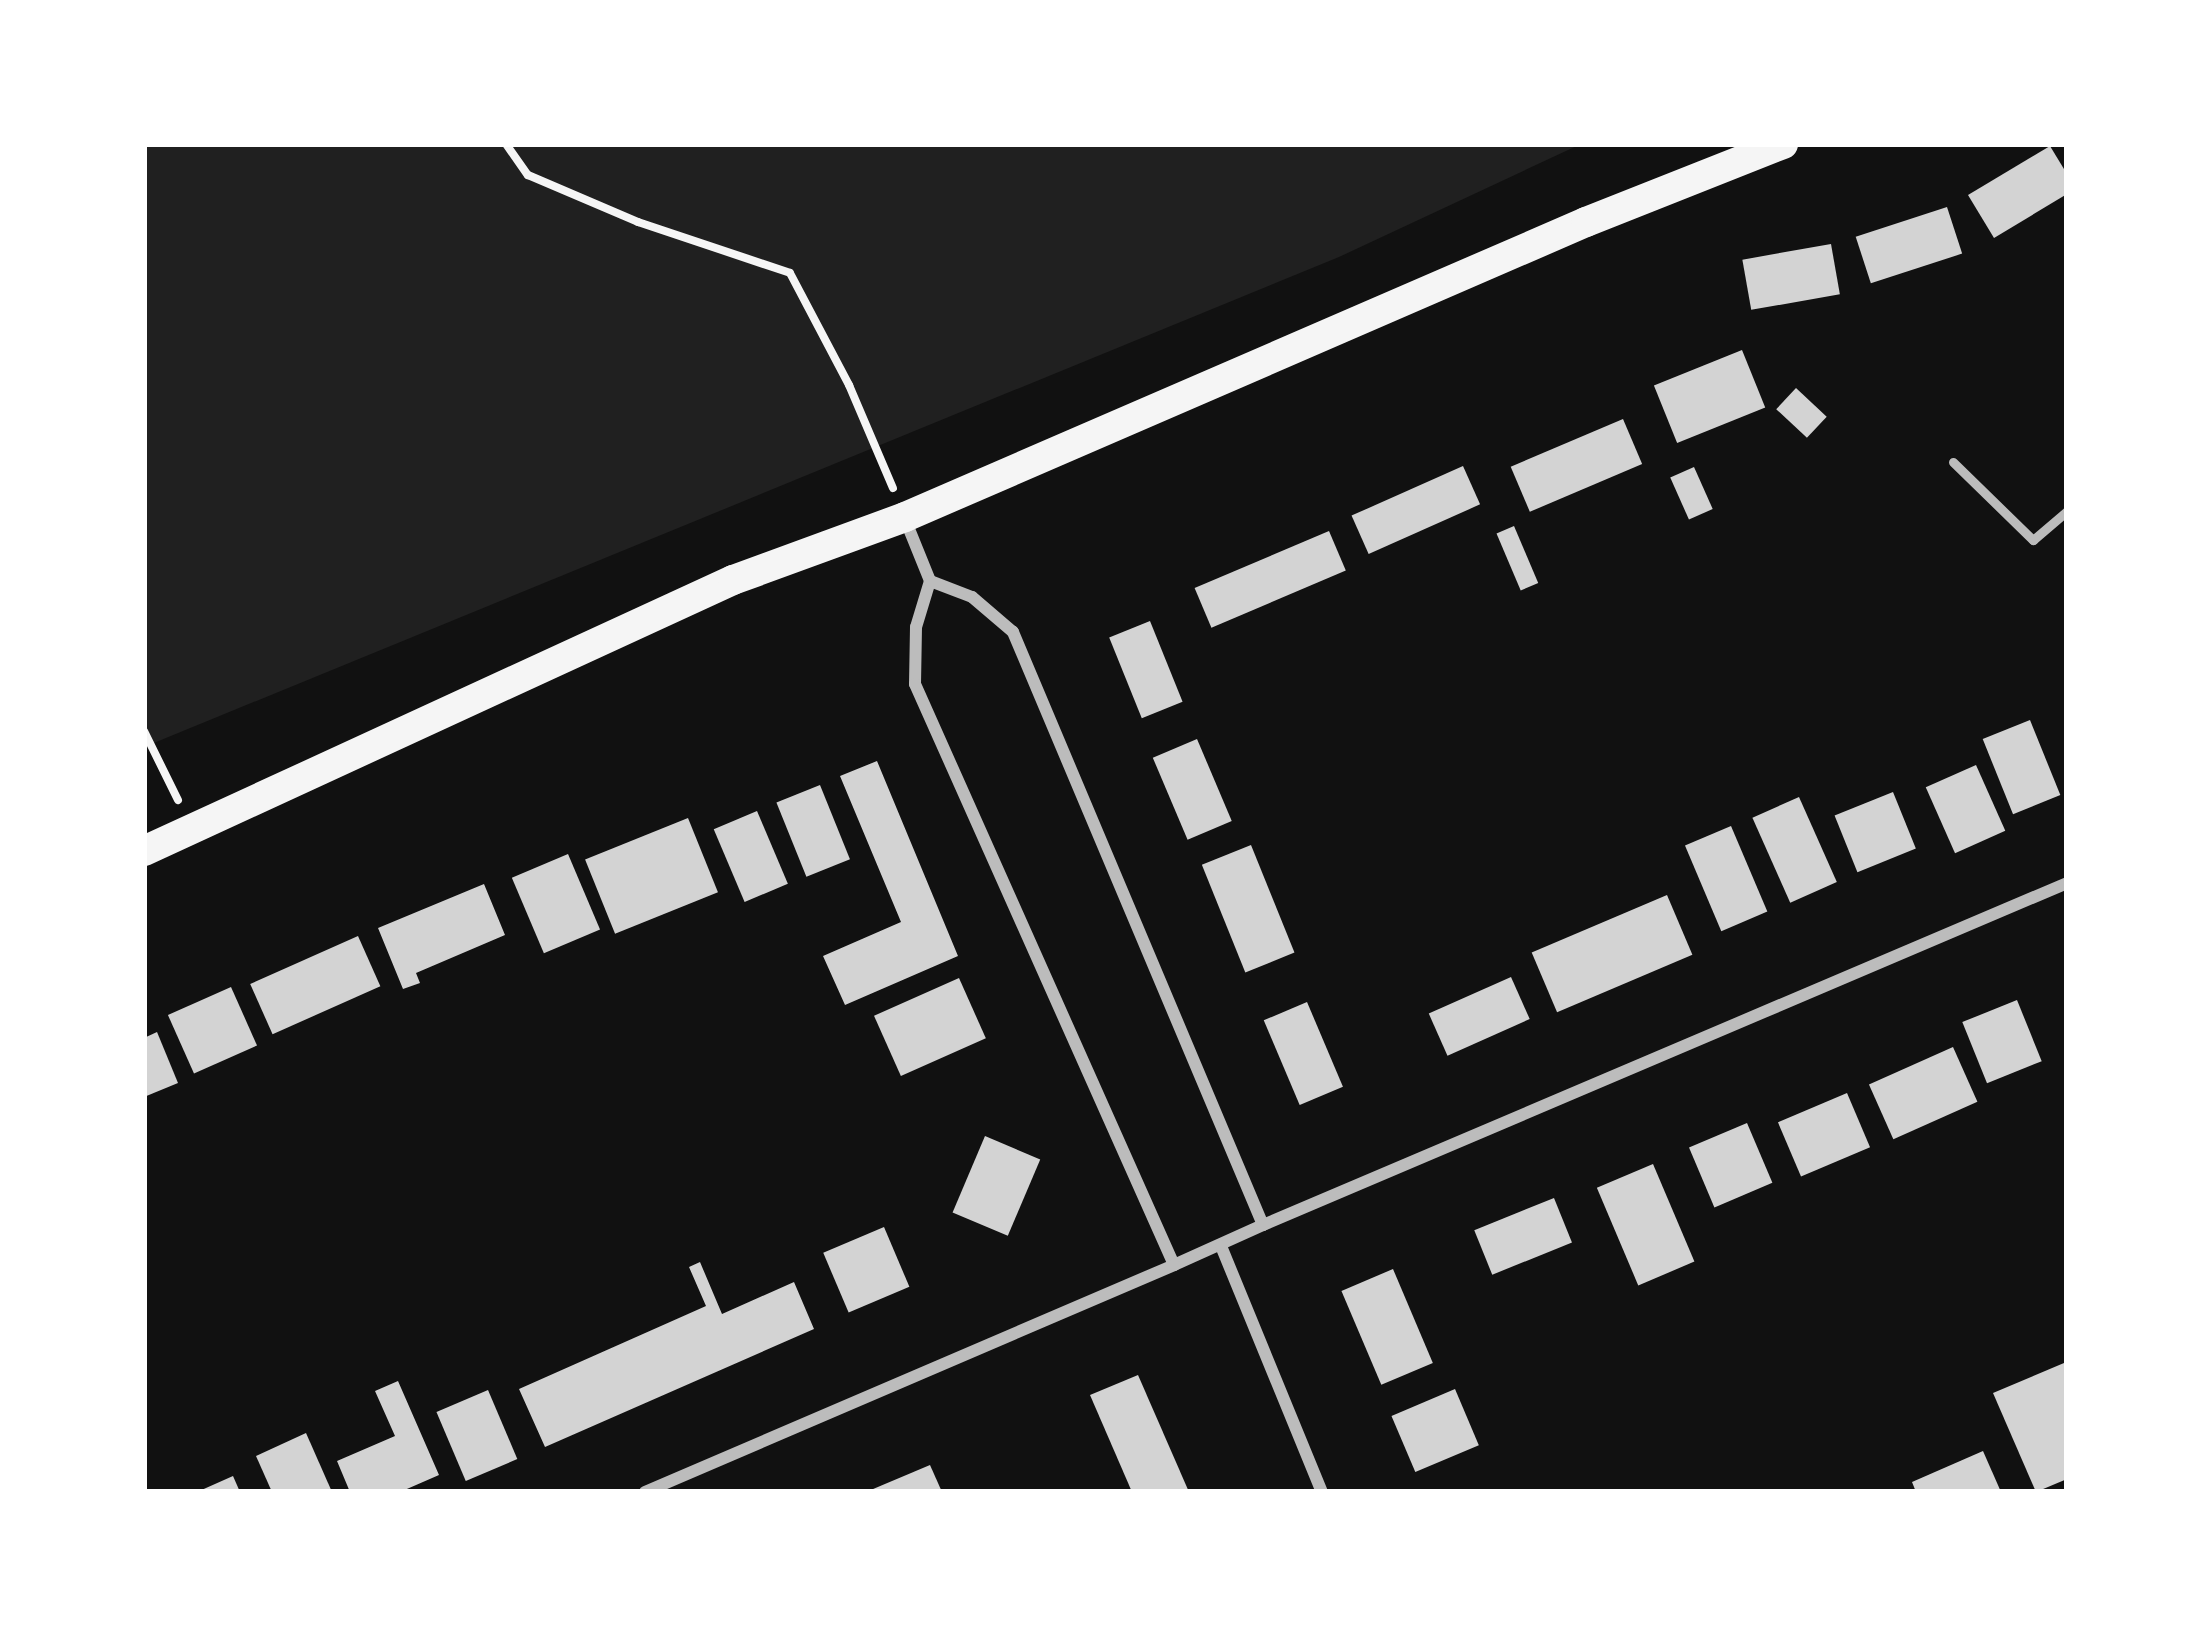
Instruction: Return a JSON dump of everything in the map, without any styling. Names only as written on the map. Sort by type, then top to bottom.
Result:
[{"type":"main road","points":[[144,851],[733,580],[905,517],[1586,222],[1783,144]]},
{"type":"street","points":[[905,517],[930,581],[916,627],[915,684],[1174,1265]]},
{"type":"street","points":[[930,581],[972,597],[1013,632],[1263,1225]]},
{"type":"street","points":[[645,1492],[2067,883]]},
{"type":"street","points":[[1221,1246],[1322,1492]]},
{"type":"lane","points":[[1953,462],[2033,540],[2067,512]]},
{"type":"path","points":[[506,144],[528,175],[638,222],[790,273],[849,385],[905,517]]},
{"type":"path","points":[[144,731],[192,829]]},
{"type":"shaded area","points":[[144,144],[1581,144],[1339,257],[144,747]]},
{"type":"building","points":[[2050,146],[2067,174],[2067,194],[1994,238],[1968,195]]},
{"type":"building","points":[[1947,207],[1962,254],[1871,283],[1856,237]]},
{"type":"building","points":[[1831,244],[1840,294],[1751,310],[1742,260]]},
{"type":"building","points":[[1742,350],[1765,407],[1677,443],[1654,386]]},
{"type":"building","points":[[1796,388],[1827,417],[1807,438],[1776,409]]},
{"type":"building","points":[[1623,419],[1642,464],[1530,512],[1511,467]]},
{"type":"building","points":[[1463,466],[1480,504],[1369,554],[1352,516]]},
{"type":"building","points":[[1694,467],[1713,509],[1689,520],[1670,478]]},
{"type":"building","points":[[1514,526],[1538,583],[1521,590],[1497,533]]},
{"type":"building","points":[[1329,531],[1346,571],[1211,628],[1195,588]]},
{"type":"building","points":[[1150,621],[1183,702],[1142,718],[1109,637]]},
{"type":"building","points":[[2030,720],[2060,795],[2013,814],[1983,739]]},
{"type":"building","points":[[1197,739],[1232,821],[1188,840],[1153,758]]},
{"type":"building","points":[[877,761],[958,956],[845,1005],[823,956],[901,922],[840,776]]},
{"type":"building","points":[[1976,765],[2005,831],[1955,853],[1926,787]]},
{"type":"building","points":[[820,785],[850,859],[806,877],[776,803]]},
{"type":"building","points":[[1893,792],[1916,849],[1857,872],[1835,816]]},
{"type":"building","points":[[1799,797],[1837,882],[1790,903],[1752,818]]},
{"type":"building","points":[[757,811],[788,884],[745,902],[714,829]]},
{"type":"building","points":[[688,818],[718,892],[615,934],[585,860]]},
{"type":"building","points":[[1731,826],[1767,912],[1721,931],[1685,846]]},
{"type":"building","points":[[1251,845],[1294,953],[1245,972],[1202,865]]},
{"type":"building","points":[[568,854],[600,929],[544,953],[512,878]]},
{"type":"building","points":[[484,884],[505,935],[416,973],[420,983],[403,989],[378,928]]},
{"type":"building","points":[[1667,895],[1692,955],[1557,1012],[1532,952]]},
{"type":"building","points":[[358,936],[380,986],[273,1034],[250,984]]},
{"type":"building","points":[[1511,977],[1530,1019],[1447,1056],[1429,1014]]},
{"type":"building","points":[[959,978],[986,1038],[901,1076],[874,1016]]},
{"type":"building","points":[[231,987],[257,1045],[194,1074],[168,1015]]},
{"type":"building","points":[[2017,1000],[2042,1061],[1987,1083],[1962,1022]]},
{"type":"building","points":[[1307,1002],[1343,1087],[1300,1105],[1264,1020]]},
{"type":"building","points":[[157,1032],[178,1083],[144,1097],[144,1038]]},
{"type":"building","points":[[1953,1047],[1977,1102],[1893,1139],[1869,1084]]},
{"type":"building","points":[[1847,1093],[1870,1147],[1801,1177],[1778,1122]]},
{"type":"building","points":[[1747,1123],[1772,1183],[1714,1207],[1689,1148]]},
{"type":"building","points":[[985,1136],[1040,1159],[1008,1236],[953,1212]]},
{"type":"building","points":[[1653,1164],[1694,1262],[1638,1285],[1597,1188]]},
{"type":"building","points":[[1554,1198],[1572,1243],[1492,1275],[1474,1230]]},
{"type":"building","points":[[884,1227],[909,1287],[849,1313],[823,1253]]},
{"type":"building","points":[[700,1262],[722,1314],[794,1282],[814,1329],[545,1447],[519,1389],[706,1306],[689,1267]]},
{"type":"building","points":[[1393,1269],[1433,1363],[1381,1385],[1341,1291]]},
{"type":"building","points":[[2064,1363],[2067,1479],[2036,1492],[1993,1393]]},
{"type":"building","points":[[1138,1375],[1189,1492],[1132,1492],[1090,1395]]},
{"type":"building","points":[[398,1381],[439,1475],[400,1492],[350,1492],[337,1461],[395,1436],[375,1391]]},
{"type":"building","points":[[1455,1389],[1479,1445],[1415,1472],[1391,1416]]},
{"type":"building","points":[[488,1390],[517,1459],[466,1481],[436,1412]]},
{"type":"building","points":[[306,1433],[332,1492],[272,1492],[256,1456]]},
{"type":"building","points":[[1983,1451],[2001,1492],[1916,1492],[1912,1482]]},
{"type":"building","points":[[930,1465],[942,1492],[866,1492]]},
{"type":"building","points":[[233,1476],[240,1492],[197,1492]]}]
